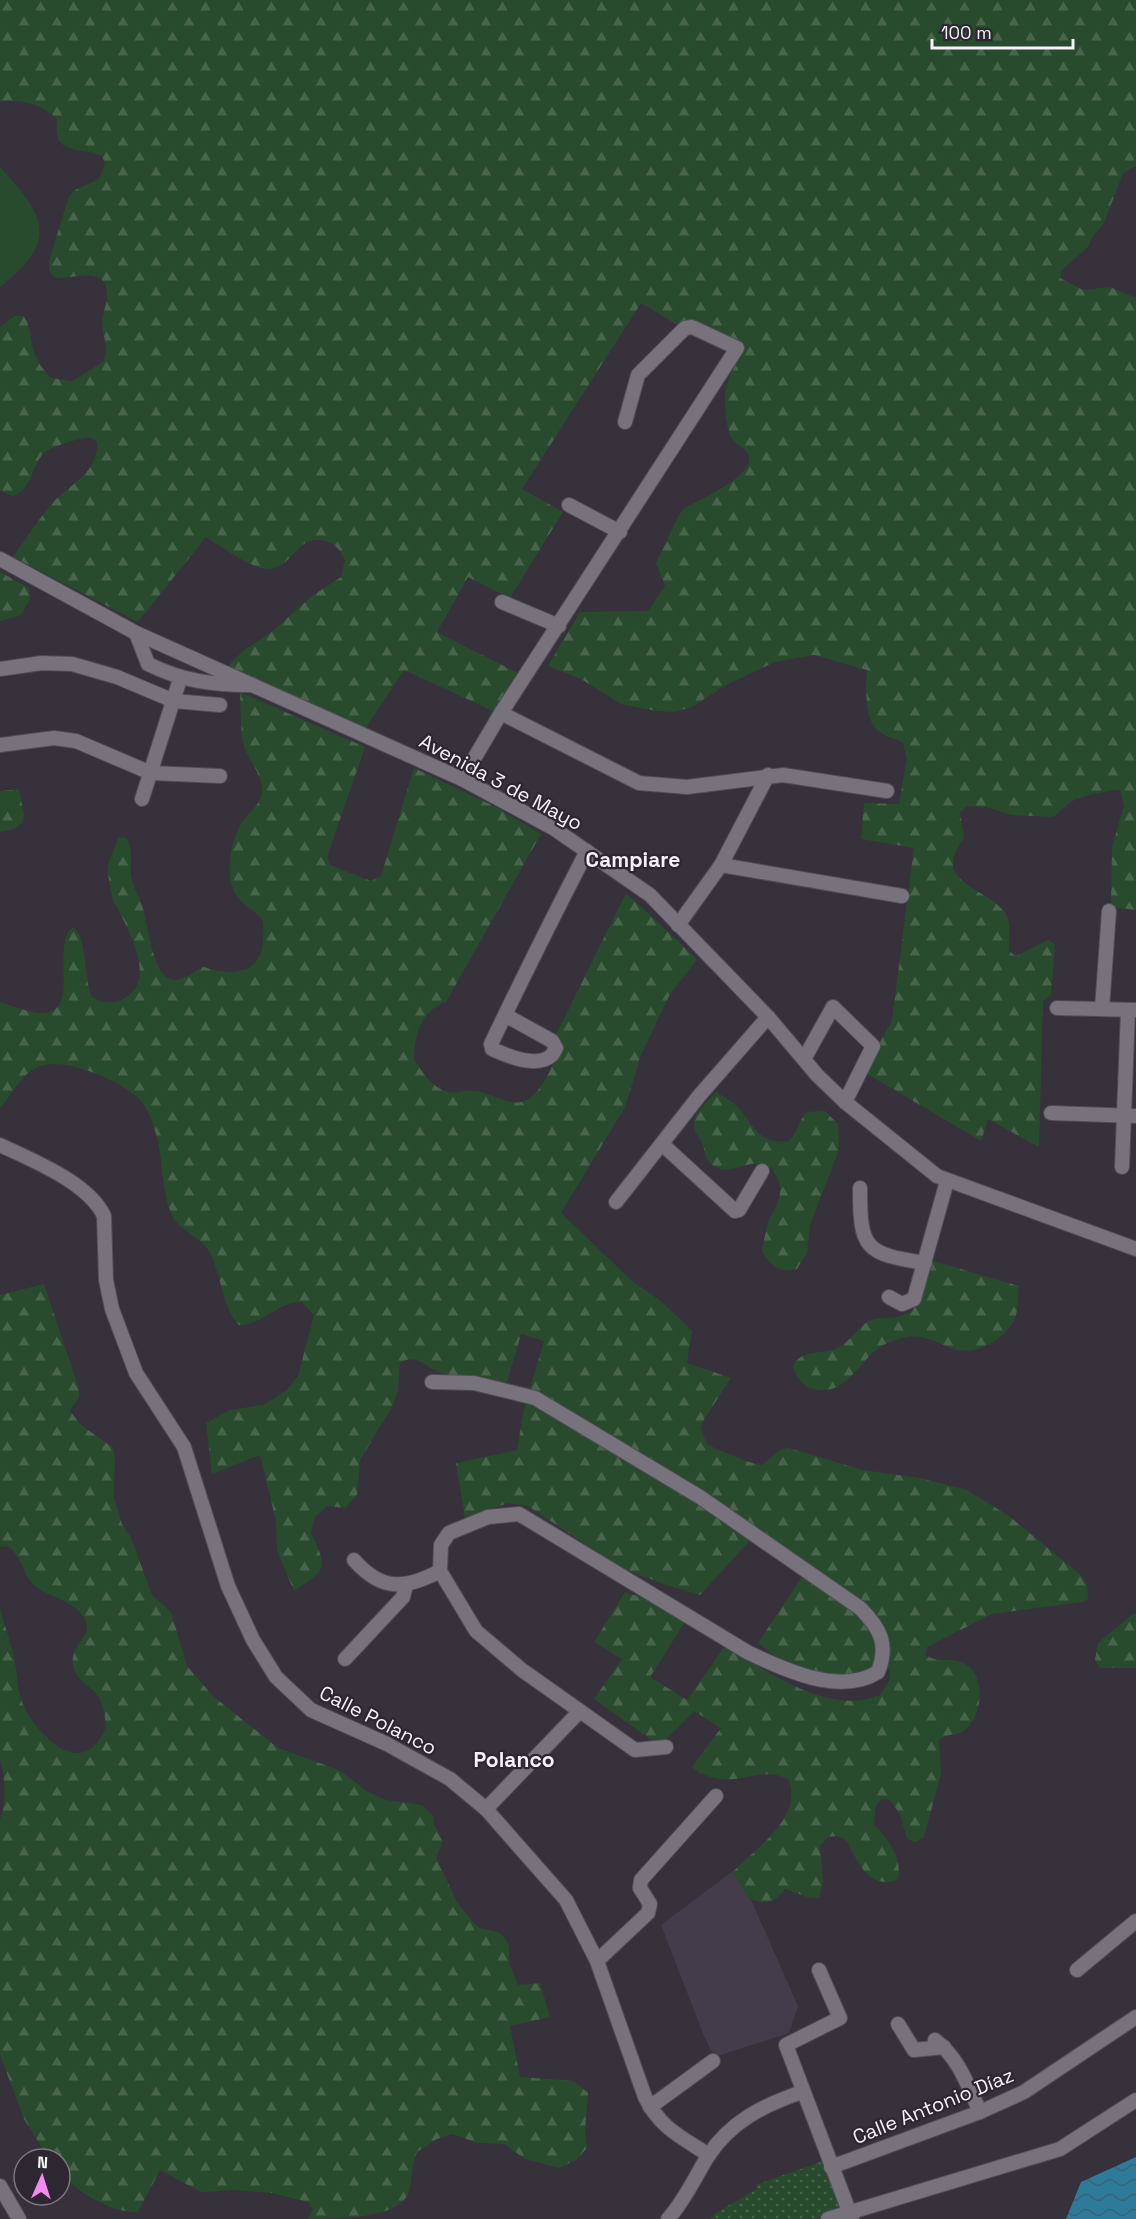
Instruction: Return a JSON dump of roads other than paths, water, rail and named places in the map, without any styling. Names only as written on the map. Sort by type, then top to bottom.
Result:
[{"type":"street","points":[[462,779],[501,713],[620,532],[736,348],[692,327],[685,328],[638,375],[625,422]]},
{"type":"street","points":[[569,505],[620,532]]},
{"type":"street","name":"Avenida 3 de Mayo","points":[[0,560],[136,633],[462,779],[553,828],[650,895],[768,1017],[845,1102],[947,1181],[1136,1249]]},
{"type":"street","points":[[502,602],[559,626]]},
{"type":"street","points":[[136,633],[148,664],[180,679],[226,685],[255,685]]},
{"type":"street","points":[[0,669],[42,663],[72,664],[117,677],[174,701],[220,705]]},
{"type":"street","points":[[142,799],[180,679]]},
{"type":"street","points":[[501,713],[639,783],[687,787],[768,775],[811,777],[887,791]]},
{"type":"street","points":[[0,745],[54,738],[76,741],[151,773],[220,776]]},
{"type":"street","points":[[678,925],[721,865],[768,775]]},
{"type":"street","points":[[505,1015],[552,1041],[556,1048],[552,1055],[540,1060],[521,1059],[492,1049],[491,1044],[505,1015],[586,851]]},
{"type":"street","points":[[721,865],[902,896]]},
{"type":"street","points":[[1102,1009],[1109,911]]},
{"type":"street","points":[[804,1059],[833,1008],[873,1046],[845,1102]]},
{"type":"street","points":[[1058,1008],[1132,1010],[1130,1115],[1122,1167]]},
{"type":"street","points":[[616,1202],[699,1096],[768,1017]]},
{"type":"street","points":[[1052,1113],[1130,1115]]},
{"type":"street","points":[[662,1144],[735,1211],[739,1210],[762,1171]]},
{"type":"street","name":"Calle Polanco","points":[[0,1145],[47,1168],[93,1198],[100,1207],[104,1216],[106,1280],[112,1308],[136,1373],[184,1447],[228,1586],[253,1640],[276,1677],[311,1710],[387,1744],[450,1779],[486,1809],[572,1908],[597,1961],[650,2107],[662,2125],[709,2155]]},
{"type":"street","points":[[889,1297],[902,1304],[914,1299],[947,1181]]},
{"type":"street","points":[[860,1188],[860,1226],[863,1236],[874,1250],[892,1258],[925,1263]]},
{"type":"street","points":[[432,1382],[474,1383],[535,1398],[700,1497],[860,1608],[880,1632],[884,1654],[878,1672],[852,1683],[816,1677],[766,1661],[519,1514],[488,1517],[449,1533],[441,1545],[440,1571],[476,1631],[522,1670],[635,1750],[666,1747]]},
{"type":"street","points":[[354,1560],[371,1575],[386,1583],[406,1585],[417,1583],[440,1571]]},
{"type":"street","points":[[345,1659],[403,1597],[406,1585]]},
{"type":"street","points":[[486,1809],[580,1711]]},
{"type":"street","points":[[597,1961],[648,1913],[650,1904],[640,1888],[640,1880],[716,1796]]},
{"type":"street","points":[[1077,1970],[1136,1921]]},
{"type":"street","points":[[819,1970],[840,2018],[786,2045],[851,2216]]},
{"type":"street","name":"Calle Antonio Díaz","points":[[831,2167],[980,2112],[1042,2080],[1136,2017]]},
{"type":"street","points":[[898,2024],[914,2050],[940,2044],[960,2067],[980,2112]]},
{"type":"street","points":[[650,2107],[713,2061]]},
{"type":"street","points":[[668,2219],[681,2203],[709,2155],[738,2122],[775,2101],[802,2092]]},
{"type":"street","points":[[828,2219],[851,2216],[1060,2149],[1136,2100]]},
{"type":"street","points":[[0,2186],[19,2219]]},
{"type":"water","points":[[1136,2157],[1136,2219],[1066,2219],[1081,2182]]},
{"type":"district","name":"Campiare","points":[[633,860]]},
{"type":"district","name":"Polanco","points":[[514,1760]]}]
